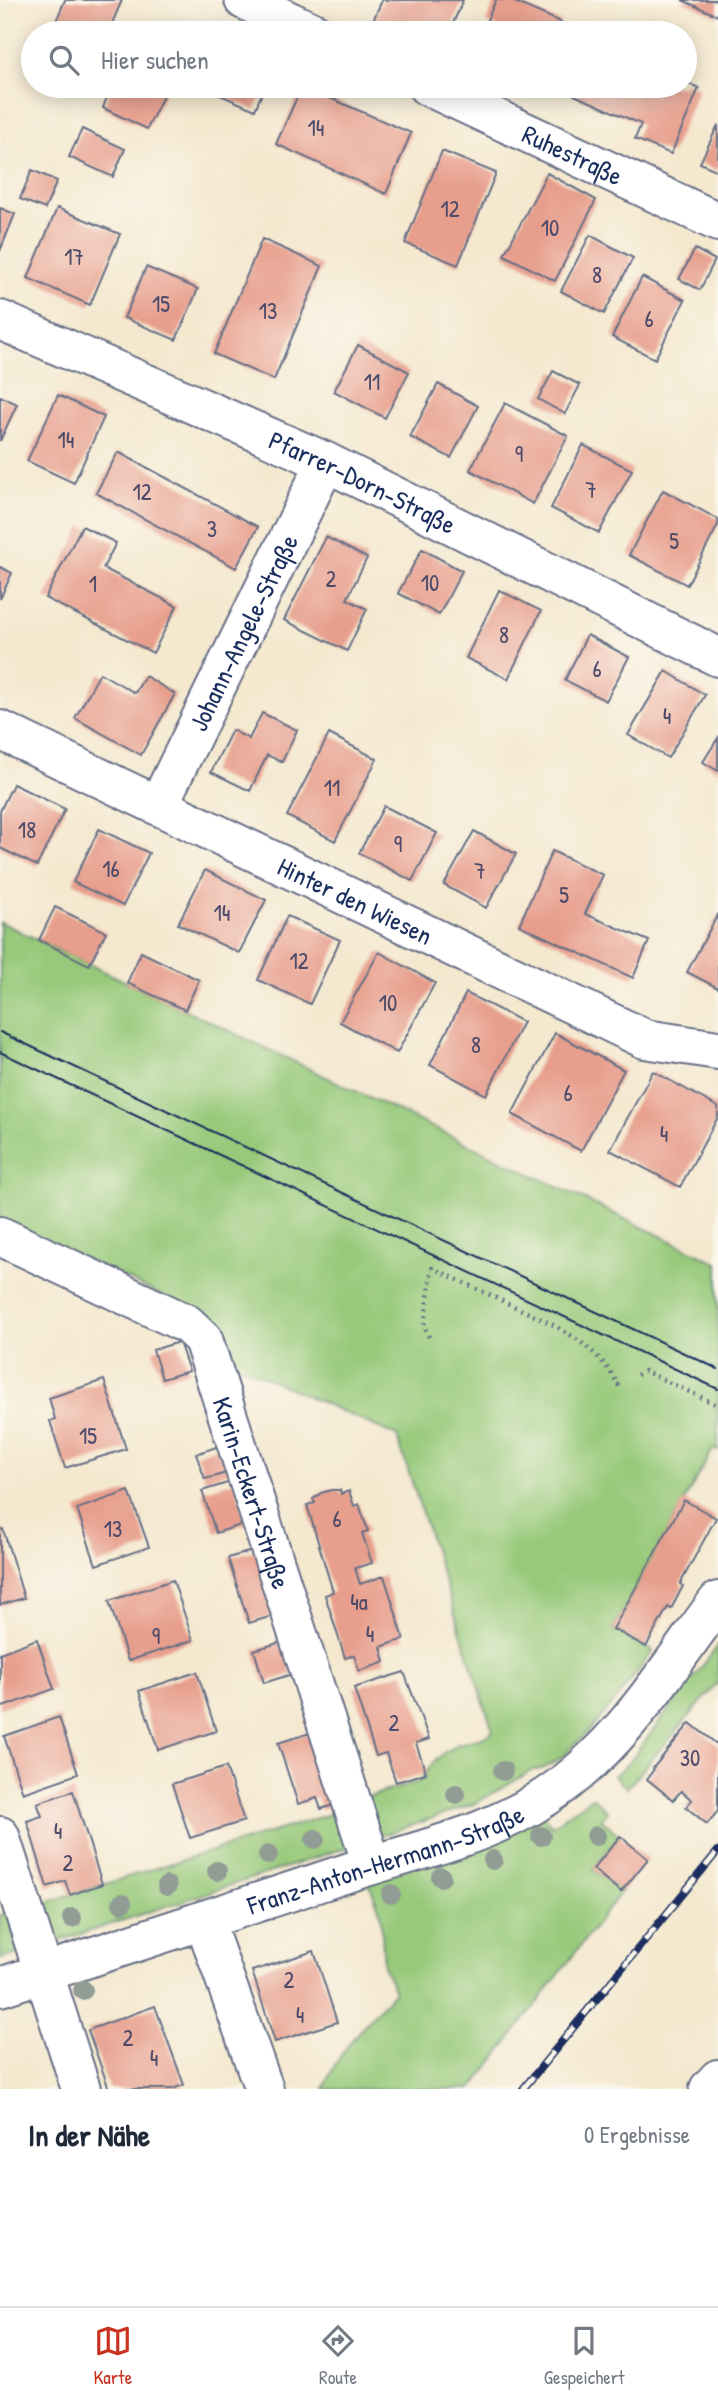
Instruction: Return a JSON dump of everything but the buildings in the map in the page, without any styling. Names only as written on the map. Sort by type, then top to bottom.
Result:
[{"type":"street","points":[[244,0],[289,21]]},
{"type":"street","name":"Ruhestraße","points":[[453,98],[718,222]]},
{"type":"street","name":"Pfarrer-Dorn-Straße","points":[[0,320],[326,462],[718,657]]},
{"type":"street","name":"Johann-Angele-Straße","points":[[159,804],[326,462]]},
{"type":"street","name":"Hinter den Wiesen","points":[[0,730],[645,1039],[718,1050]]},
{"type":"street","name":"Karin-Eckert-Straße","points":[[0,1236],[187,1324],[203,1339],[372,1865]]},
{"type":"street","name":"Franz-Anton-Hermann-Straße","points":[[0,1987],[484,1829],[528,1808],[561,1787],[625,1724],[718,1601]]},
{"type":"street","points":[[0,1836],[81,2089]]},
{"type":"street","points":[[204,1920],[264,2089]]},
{"type":"street","points":[[709,2089],[718,2079]]},
{"type":"path","points":[[429,1337],[424,1326],[432,1268],[566,1331],[597,1356],[610,1370],[618,1385],[620,1383]]},
{"type":"path","points":[[637,1375],[644,1371],[718,1405]]},
{"type":"green space","points":[[0,922],[718,1263],[718,1451],[713,1449],[613,1629],[653,1651],[580,1741],[547,1767],[533,1770],[474,1804],[380,1836],[365,1798],[420,1781],[446,1751],[459,1744],[482,1738],[491,1733],[492,1728],[397,1436],[238,1365],[224,1337],[202,1314],[0,1220]]},
{"type":"green space","points":[[718,1646],[718,1683],[627,1788],[614,1776],[628,1763]]},
{"type":"green space","points":[[592,1797],[608,1812],[601,1819],[620,1836],[593,1869],[621,1892],[472,2089],[324,2089],[345,2049],[395,1991],[384,1968],[381,1914],[369,1883],[544,1816],[552,1826]]},
{"type":"green space","points":[[340,1811],[348,1847],[50,1944],[34,1906]]},
{"type":"green space","points":[[9,1913],[18,1954],[0,1959],[0,1915]]},
{"type":"tram line","points":[[0,1032],[718,1369]]},
{"type":"tram line","points":[[0,1052],[718,1389]]},
{"type":"railway","points":[[523,2089],[718,1851]]}]
